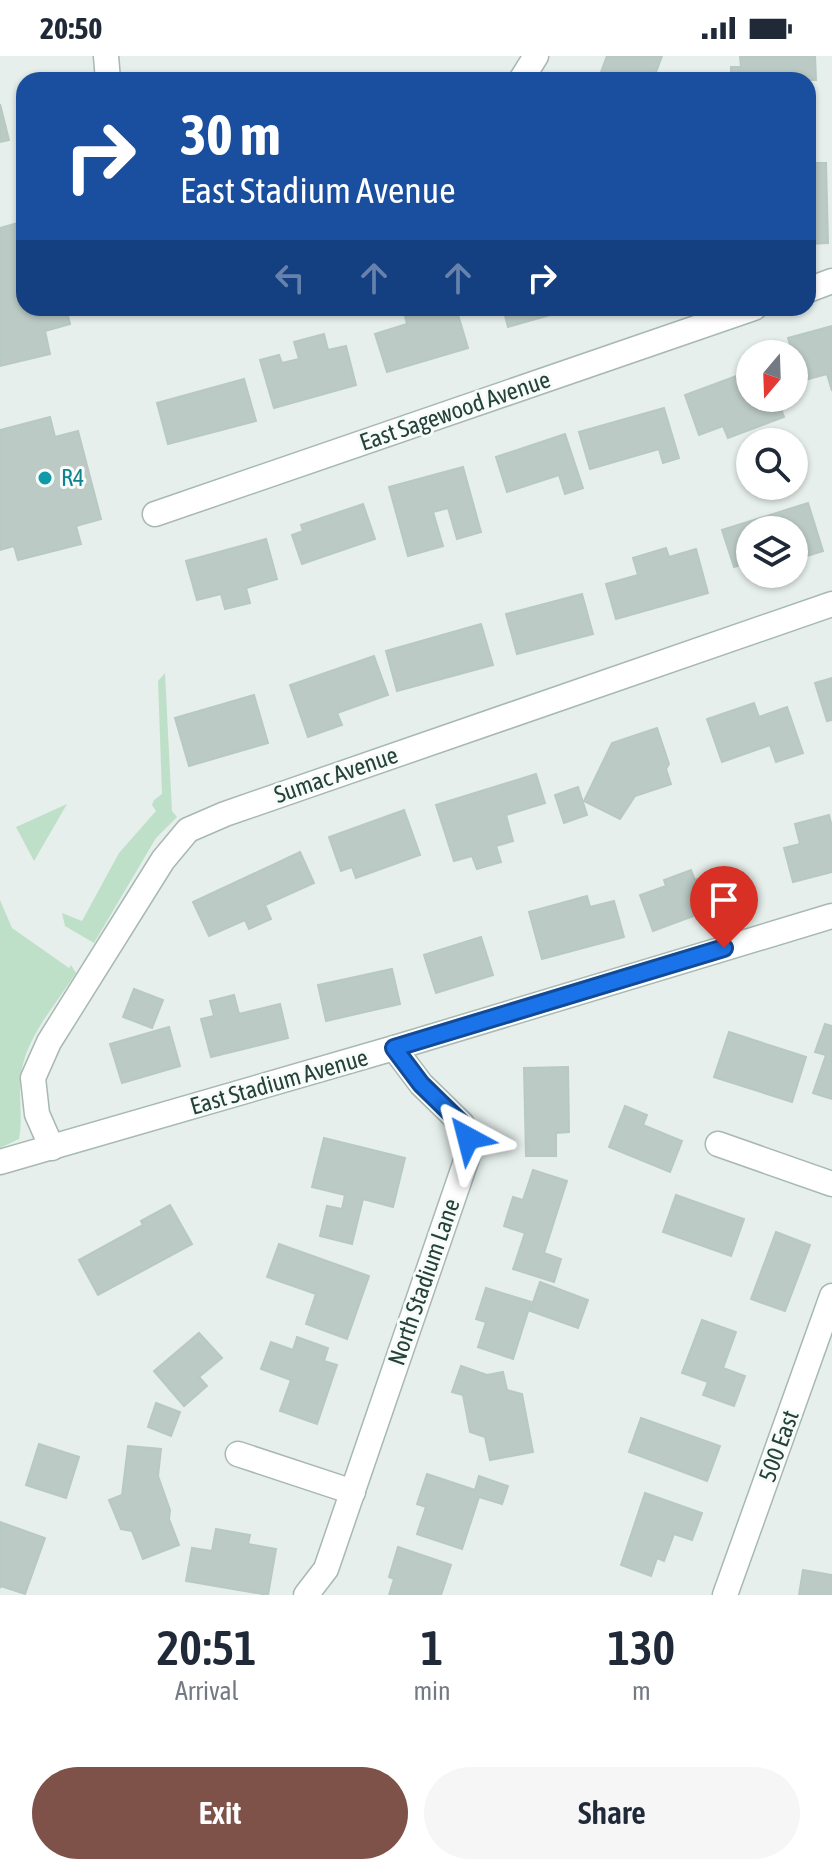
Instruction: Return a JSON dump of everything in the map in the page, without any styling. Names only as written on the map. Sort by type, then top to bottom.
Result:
[{"type":"street","name":"East Sagewood Avenue","points":[[155,514],[731,316]]},
{"type":"street","name":"Sumac Avenue","points":[[52,1148],[37,1114],[33,1078],[38,1066],[49,1042],[163,860],[188,830],[225,814],[832,604]]},
{"type":"street","name":"East Stadium Avenue","points":[[0,1162],[832,916]]},
{"type":"street","name":"North Stadium Lane","points":[[306,1595],[326,1569],[468,1155],[468,1138],[462,1124],[421,1084],[394,1048]]},
{"type":"street","points":[[718,1144],[832,1184]]},
{"type":"street","name":"500 East","points":[[725,1595],[832,1296]]},
{"type":"street","points":[[238,1454],[353,1492]]},
{"type":"green space","points":[[165,673],[172,811],[177,817],[156,838],[94,943],[65,926],[62,913],[82,921],[119,853],[156,811],[152,805],[162,794],[158,681]]},
{"type":"green space","points":[[67,804],[34,861],[16,827]]},
{"type":"green space","points":[[0,900],[12,928],[69,968],[71,965],[76,973],[27,1052],[20,1083],[19,1139],[0,1148]]},
{"type":"building","points":[[607,56],[662,56],[656,72],[601,72]]},
{"type":"building","points":[[740,56],[815,56],[816,72],[731,72],[731,67],[741,67]]},
{"type":"building","points":[[0,104],[9,140],[0,142]]},
{"type":"building","points":[[816,163],[826,163],[828,243],[816,244]]},
{"type":"building","points":[[16,223],[16,316],[68,316],[70,324],[45,331],[50,354],[0,366],[0,228]]},
{"type":"building","points":[[405,316],[458,316],[468,348],[387,372],[375,334],[407,324]]},
{"type":"building","points":[[505,316],[546,316],[508,327]]},
{"type":"building","points":[[832,326],[832,391],[827,374],[808,379],[808,340],[788,338]]},
{"type":"building","points":[[324,334],[328,350],[346,346],[356,385],[274,408],[260,360],[279,355],[282,363],[299,359],[294,342]]},
{"type":"building","points":[[736,376],[736,412],[782,412],[784,417],[755,428],[736,428],[736,435],[728,438],[723,426],[699,435],[685,395]]},
{"type":"building","points":[[244,379],[256,421],[168,444],[157,403]]},
{"type":"building","points":[[664,408],[679,458],[663,463],[659,449],[590,469],[579,432]]},
{"type":"building","name":"R4","points":[[50,417],[55,437],[78,431],[101,519],[76,526],[81,544],[18,560],[14,546],[0,550],[0,430]]},
{"type":"building","points":[[565,434],[583,488],[565,494],[559,475],[507,492],[496,457]]},
{"type":"building","points":[[463,467],[481,532],[457,539],[448,508],[433,512],[443,546],[408,556],[389,487]]},
{"type":"building","points":[[808,503],[823,551],[808,556],[808,516],[767,516]]},
{"type":"building","points":[[363,504],[375,539],[302,564],[292,535],[303,531],[301,525]]},
{"type":"building","points":[[736,526],[736,566],[734,567],[722,530]]},
{"type":"building","points":[[266,539],[277,579],[246,588],[250,603],[225,609],[221,594],[197,600],[186,561]]},
{"type":"building","points":[[666,548],[669,557],[696,549],[708,593],[616,619],[606,584],[638,575],[633,558]]},
{"type":"building","points":[[582,594],[593,634],[517,654],[506,614]]},
{"type":"building","points":[[481,624],[493,665],[397,691],[386,651]]},
{"type":"building","points":[[374,656],[388,695],[337,713],[342,725],[308,737],[290,685]]},
{"type":"building","points":[[832,678],[832,720],[827,721],[815,683]]},
{"type":"building","points":[[254,695],[268,743],[189,766],[175,718]]},
{"type":"building","points":[[754,703],[759,717],[787,707],[803,753],[776,762],[770,745],[722,762],[707,719]]},
{"type":"building","points":[[657,728],[669,764],[666,769],[671,784],[635,796],[620,819],[584,801],[612,743]]},
{"type":"building","points":[[536,774],[545,803],[506,815],[513,841],[496,846],[501,862],[477,869],[472,856],[454,861],[436,805]]},
{"type":"building","points":[[578,787],[587,815],[564,823],[555,795]]},
{"type":"building","points":[[404,810],[420,855],[356,878],[352,867],[341,871],[329,837]]},
{"type":"building","points":[[829,815],[832,872],[793,882],[784,848],[800,844],[795,824]]},
{"type":"building","points":[[300,852],[314,883],[265,905],[271,919],[249,929],[245,920],[209,936],[193,902]]},
{"type":"building","points":[[691,870],[695,880],[718,871],[729,903],[653,931],[640,895],[666,886],[664,880]]},
{"type":"building","points":[[587,896],[590,907],[614,901],[624,937],[542,959],[529,912]]},
{"type":"building","points":[[481,937],[493,975],[436,993],[424,955]]},
{"type":"building","points":[[392,969],[400,1004],[326,1021],[318,985]]},
{"type":"building","points":[[134,989],[163,1000],[152,1028],[123,1017]]},
{"type":"building","points":[[234,995],[239,1014],[280,1004],[288,1038],[211,1057],[201,1019],[214,1016],[210,1001]]},
{"type":"building","points":[[825,1024],[832,1026],[832,1099],[813,1093],[826,1055],[815,1052]]},
{"type":"building","points":[[169,1027],[180,1066],[122,1083],[110,1044]]},
{"type":"building","points":[[729,1032],[806,1057],[792,1102],[714,1077]]},
{"type":"building","points":[[568,1067],[569,1132],[556,1133],[556,1156],[526,1156],[524,1068]]},
{"type":"building","points":[[625,1106],[647,1115],[643,1125],[682,1141],[670,1172],[609,1147]]},
{"type":"building","points":[[324,1138],[405,1158],[393,1207],[363,1199],[352,1244],[320,1236],[327,1206],[342,1209],[345,1195],[312,1187]]},
{"type":"building","points":[[533,1170],[567,1181],[544,1253],[561,1259],[554,1282],[513,1269],[525,1233],[504,1226],[513,1197],[523,1200]]},
{"type":"building","points":[[676,1195],[744,1219],[731,1256],[663,1232]]},
{"type":"building","points":[[170,1205],[192,1244],[98,1295],[79,1260],[143,1225],[141,1221]]},
{"type":"building","points":[[776,1232],[810,1245],[785,1311],[751,1299]]},
{"type":"building","points":[[279,1244],[369,1276],[347,1339],[306,1324],[316,1294],[267,1277]]},
{"type":"building","points":[[540,1282],[588,1300],[578,1328],[530,1311]]},
{"type":"building","points":[[486,1288],[531,1302],[513,1359],[478,1347],[486,1322],[476,1319]]},
{"type":"building","points":[[702,1320],[736,1332],[723,1368],[745,1376],[734,1406],[703,1395],[708,1382],[682,1373]]},
{"type":"building","points":[[199,1333],[222,1358],[199,1377],[207,1386],[184,1406],[154,1371]]},
{"type":"building","points":[[297,1337],[328,1348],[324,1361],[337,1365],[317,1424],[280,1411],[291,1380],[261,1369],[271,1342],[293,1350]]},
{"type":"building","points":[[461,1366],[487,1375],[503,1372],[507,1390],[522,1394],[533,1452],[490,1460],[485,1437],[470,1432],[463,1395],[452,1392]]},
{"type":"building","points":[[156,1403],[180,1412],[171,1436],[148,1427]]},
{"type":"building","points":[[641,1418],[720,1446],[707,1481],[629,1452]]},
{"type":"building","points":[[39,1444],[79,1457],[66,1498],[26,1485]]},
{"type":"building","points":[[128,1446],[161,1449],[158,1476],[179,1545],[143,1559],[132,1531],[121,1529],[109,1500],[122,1495]]},
{"type":"building","points":[[427,1474],[475,1490],[479,1476],[508,1486],[502,1504],[479,1497],[462,1549],[417,1534],[426,1507],[417,1504]]},
{"type":"building","points":[[645,1493],[702,1513],[692,1540],[674,1534],[664,1561],[657,1558],[651,1576],[621,1565]]},
{"type":"building","points":[[0,1522],[45,1538],[25,1594],[0,1588]]},
{"type":"building","points":[[216,1529],[250,1535],[248,1544],[276,1549],[268,1595],[186,1581],[192,1548],[212,1551]]},
{"type":"building","points":[[398,1547],[451,1565],[441,1595],[389,1595],[394,1579],[389,1577]]},
{"type":"building","points":[[803,1570],[832,1575],[831,1595],[799,1595]]},
{"type":"place","name":"R4","points":[[45,478]]},
{"type":"route","points":[[468,1138],[462,1124],[421,1084],[394,1048],[724,948]]}]
